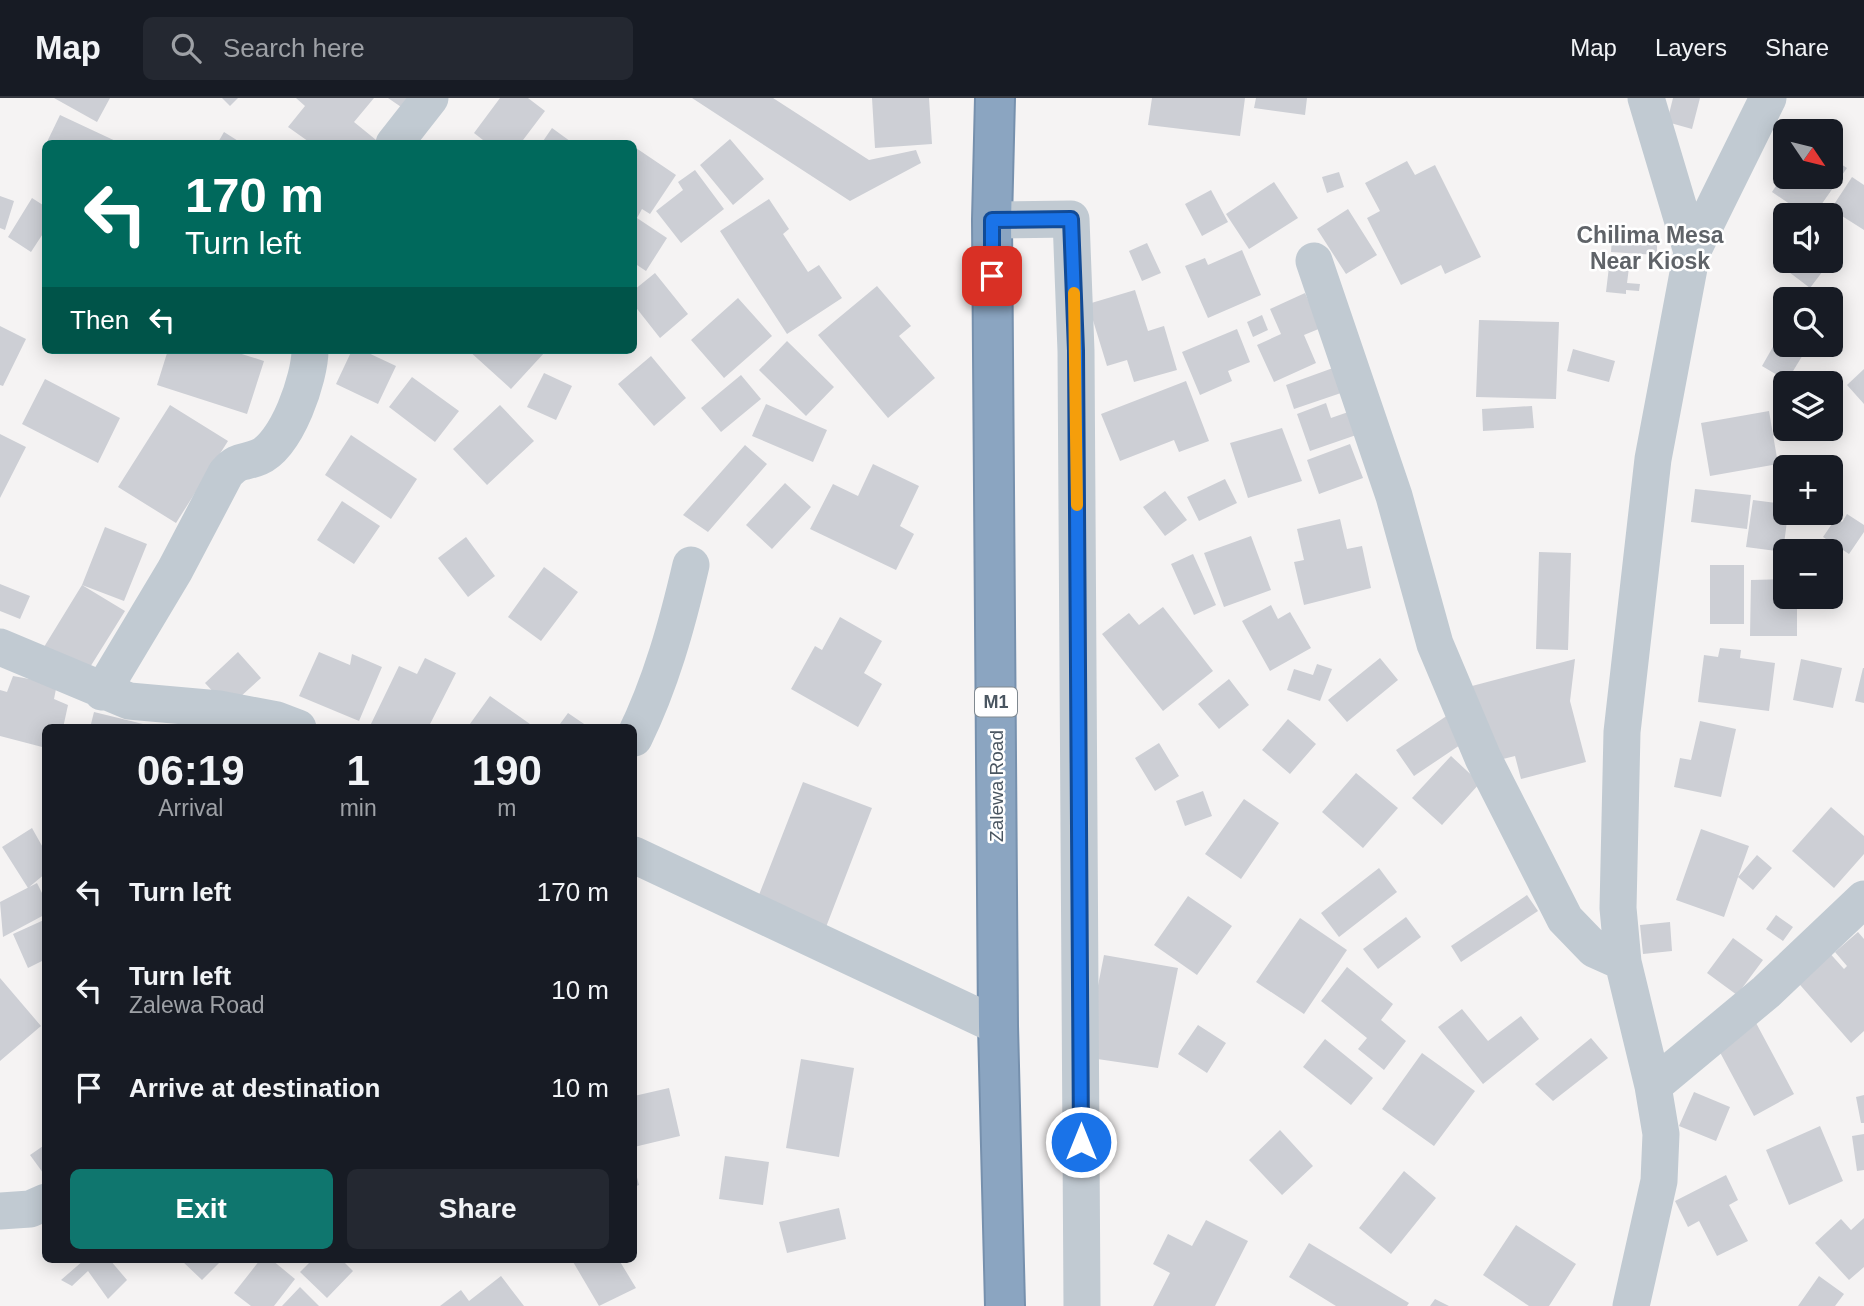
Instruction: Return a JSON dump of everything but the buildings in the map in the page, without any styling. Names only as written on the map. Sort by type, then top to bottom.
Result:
[{"type":"highway","name":"Zalewa Road","points":[[995,98],[992,220],[998,1026],[1009,1302]]},
{"type":"street","points":[[397,140],[430,98]]},
{"type":"street","points":[[1646,98],[1692,252]]},
{"type":"street","points":[[1631,1306],[1659,1181],[1661,1134],[1653,1086],[1623,962],[1618,908],[1622,732],[1653,459],[1692,252],[1768,98]]},
{"type":"street","points":[[992,220],[1071,219],[1076,365],[1082,1306]]},
{"type":"street","points":[[1314,261],[1394,496],[1435,645],[1483,758],[1564,919],[1594,949],[1623,962]]},
{"type":"street","points":[[102,692],[175,570],[226,473],[237,462],[259,457],[271,447],[283,429],[305,388],[309,354]]},
{"type":"street","points":[[637,732],[675,635],[691,565]]},
{"type":"street","points":[[0,647],[102,692],[129,701],[219,709],[288,724]]},
{"type":"street","points":[[637,856],[998,1026]]},
{"type":"street","points":[[1653,1086],[1766,992],[1864,899]]},
{"type":"street","points":[[0,1211],[30,1209],[42,1204]]},
{"type":"slow traffic","points":[[1074,293],[1077,505]]},
{"type":"district","name":"Chilima Mesa Near Kiosk","points":[[1650,248]]},
{"type":"route","points":[[992,276],[992,220],[1071,219],[1076,351],[1081,1142]]}]
